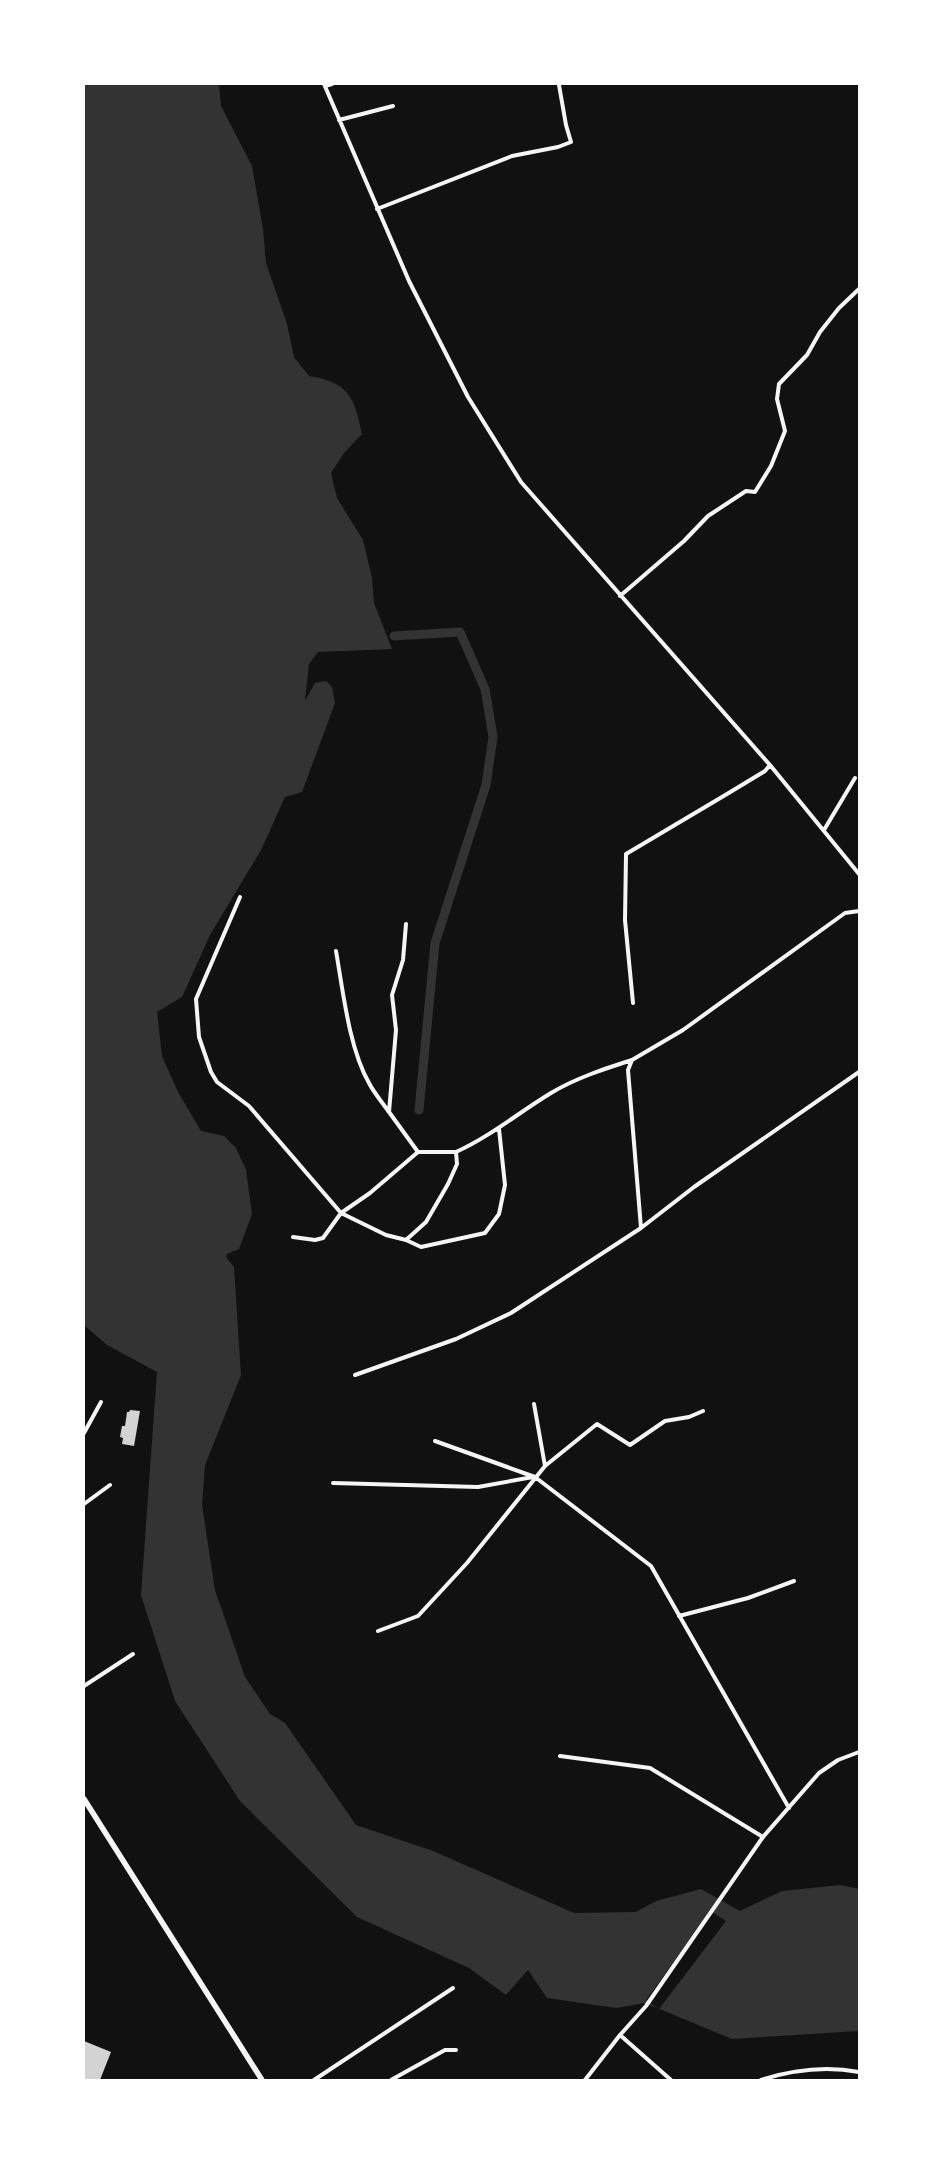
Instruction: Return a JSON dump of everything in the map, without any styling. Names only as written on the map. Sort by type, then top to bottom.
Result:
[{"type":"main road","points":[[84,1800],[262,2080]]},
{"type":"street","points":[[332,84],[324,85],[409,281],[468,397],[521,482],[770,765],[859,874]]},
{"type":"street","points":[[377,209],[512,156],[558,147],[571,142],[559,85]]},
{"type":"street","points":[[339,120],[394,106]]},
{"type":"street","points":[[620,596],[684,541],[708,516],[746,491],[756,492],[771,466],[785,431],[777,399],[779,384],[807,355],[820,332],[839,308],[859,289]]},
{"type":"street","points":[[633,1003],[625,920],[626,854],[765,771],[770,765]]},
{"type":"street","points":[[824,830],[855,778]]},
{"type":"street","points":[[240,897],[196,1000],[199,1037],[211,1072],[218,1082],[249,1106],[341,1213],[386,1235],[406,1240],[421,1247],[485,1232],[499,1214],[505,1185],[499,1129]]},
{"type":"street","points":[[293,1237],[315,1240],[323,1238],[341,1213],[370,1193],[418,1152],[456,1152],[485,1139],[552,1092],[596,1072],[632,1060],[682,1030],[845,913],[859,911]]},
{"type":"street","points":[[389,1112],[396,1030],[392,995],[403,960],[406,924]]},
{"type":"street","points":[[336,951],[346,1008],[358,1055],[368,1082],[418,1152]]},
{"type":"street","points":[[632,1060],[628,1070],[641,1228]]},
{"type":"street","points":[[355,1375],[456,1339],[511,1313],[641,1228],[694,1187],[859,1072]]},
{"type":"street","points":[[406,1240],[426,1222],[448,1184],[457,1164],[456,1152]]},
{"type":"street","points":[[84,1433],[100,1402]]},
{"type":"street","points":[[534,1404],[545,1466]]},
{"type":"street","points":[[378,1631],[418,1616],[467,1563],[545,1466],[597,1424],[630,1445],[665,1421],[689,1417],[702,1411]]},
{"type":"street","points":[[435,1441],[535,1477],[651,1566],[789,1808]]},
{"type":"street","points":[[333,1484],[478,1487],[535,1477]]},
{"type":"street","points":[[84,1504],[110,1485]]},
{"type":"street","points":[[679,1616],[748,1598],[794,1581]]},
{"type":"street","points":[[84,1686],[133,1654]]},
{"type":"street","points":[[585,2080],[646,2006],[762,1837],[819,1773],[838,1760],[859,1752]]},
{"type":"street","points":[[560,1756],[650,1768],[762,1837]]},
{"type":"street","points":[[314,2080],[453,1988]]},
{"type":"street","points":[[620,2036],[671,2080]]},
{"type":"street","points":[[391,2080],[445,2050],[456,2050]]},
{"type":"street","points":[[761,2080],[788,2073],[827,2069],[859,2072]]},
{"type":"shaded area","points":[[84,84],[219,84],[221,106],[252,166],[263,229],[266,263],[287,324],[294,357],[309,376],[333,382],[341,387],[348,393],[356,410],[362,434],[344,453],[331,473],[337,498],[363,540],[372,578],[374,603],[392,649],[318,652],[309,664],[305,701],[315,683],[326,681],[332,687],[335,703],[302,792],[285,797],[261,850],[210,935],[182,997],[157,1012],[162,1056],[178,1092],[201,1131],[224,1136],[236,1148],[246,1170],[252,1214],[239,1249],[227,1254],[226,1257],[234,1267],[241,1375],[205,1465],[202,1505],[215,1590],[245,1677],[270,1714],[285,1723],[356,1825],[433,1851],[574,1913],[636,1912],[656,1901],[701,1889],[740,1911],[782,1891],[840,1885],[859,1889],[859,2031],[732,2039],[645,2003],[616,2008],[547,1998],[528,1970],[506,1995],[469,1968],[357,1917],[240,1801],[175,1701],[141,1595],[157,1372],[107,1345],[84,1325]]},
{"type":"pier","points":[[711,1911],[726,1921],[659,2009],[646,2000]]},
{"type":"building","points":[[130,1410],[140,1411],[134,1446],[122,1444],[123,1438],[120,1437],[122,1426],[125,1426],[127,1412]]},
{"type":"building","points":[[84,2041],[111,2052],[100,2080],[84,2080]]},
{"type":"waterway","points":[[394,636],[460,632],[485,689],[493,737],[486,785],[435,943],[419,1110]]}]
